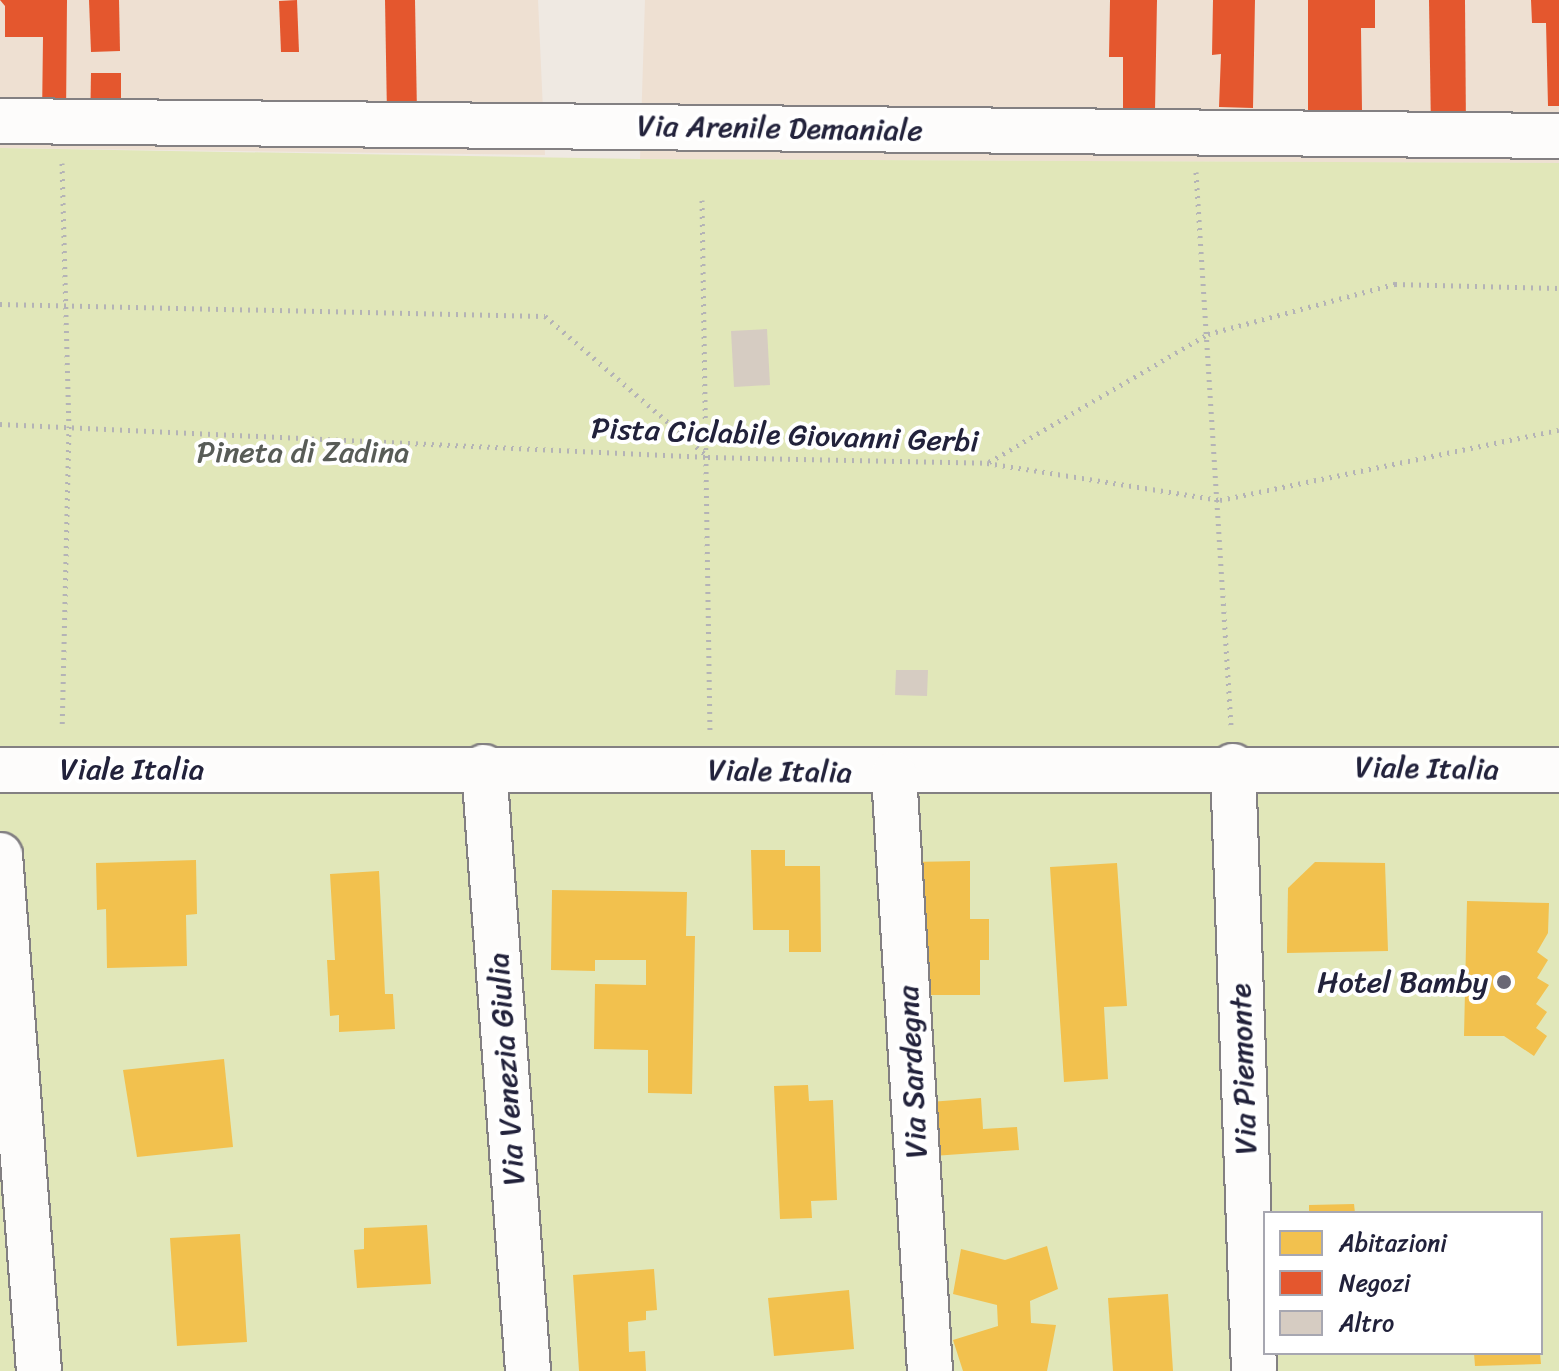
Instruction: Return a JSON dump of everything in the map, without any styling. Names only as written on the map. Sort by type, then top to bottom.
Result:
[{"type":"street","name":"Via Arenile Demaniale","points":[[0,121],[1559,136]]},
{"type":"street","name":"Viale Italia","points":[[0,770],[484,767],[894,774],[1233,766],[1559,770]]},
{"type":"street","name":"Via Piemonte","points":[[1233,766],[1254,1371]]},
{"type":"street","name":"Via Venezia Giulia","points":[[484,767],[528,1371]]},
{"type":"street","name":"Via Sardegna","points":[[894,774],[930,1371]]},
{"type":"street","points":[[0,855],[39,1371]]},
{"type":"path","points":[[61,770],[69,426],[62,156]]},
{"type":"path","points":[[1195,162],[1220,500],[1233,766]]},
{"type":"path","points":[[702,200],[710,770]]},
{"type":"path","points":[[987,463],[1208,334],[1395,284],[1559,288]]},
{"type":"path","points":[[0,304],[545,316],[708,457]]},
{"type":"path","name":"Pista Ciclabile Giovanni Gerbi","points":[[0,424],[708,457],[987,463],[1220,500],[1559,430]]},
{"type":"shaded area","points":[[0,0],[538,0],[545,155],[0,148]]},
{"type":"shaded area","points":[[645,0],[1559,0],[1559,163],[640,159]]},
{"type":"green space","name":"Pineta di Zadina","points":[[0,148],[640,159],[1559,163],[1559,1371],[0,1371]]},
{"type":"building: Abitazioni","points":[[751,850],[785,850],[785,866],[820,866],[821,952],[789,952],[789,930],[753,930]]},
{"type":"building: Abitazioni","points":[[196,860],[197,914],[186,915],[187,966],[107,968],[106,909],[97,910],[96,863]]},
{"type":"building: Abitazioni","points":[[970,861],[970,919],[989,919],[989,960],[980,960],[980,995],[910,995],[909,862]]},
{"type":"building: Abitazioni","points":[[1315,862],[1385,863],[1388,951],[1287,953],[1288,888]]},
{"type":"building: Abitazioni","points":[[1117,863],[1127,1006],[1104,1007],[1108,1079],[1064,1082],[1050,867]]},
{"type":"building: Abitazioni","points":[[379,871],[385,994],[393,994],[395,1029],[339,1032],[339,1015],[330,1016],[327,960],[335,960],[330,874]]},
{"type":"building: Abitazioni","points":[[552,890],[687,892],[686,936],[695,936],[692,1094],[648,1093],[648,1050],[594,1049],[595,984],[646,985],[646,960],[595,960],[595,971],[551,970]]},
{"type":"building: Abitazioni","name":"Hotel Bamby","points":[[1467,901],[1549,903],[1548,933],[1537,952],[1548,960],[1537,978],[1549,985],[1536,1004],[1547,1012],[1536,1028],[1547,1036],[1534,1056],[1504,1036],[1464,1036]]},
{"type":"building: Abitazioni","points":[[224,1059],[233,1147],[137,1157],[123,1070]]},
{"type":"building: Abitazioni","points":[[808,1085],[809,1101],[833,1100],[837,1200],[811,1201],[812,1218],[780,1219],[774,1086]]},
{"type":"building: Abitazioni","points":[[981,1098],[983,1129],[1017,1127],[1019,1150],[933,1156],[930,1102]]},
{"type":"building: Abitazioni","points":[[1354,1204],[1355,1211],[1309,1211],[1309,1205]]},
{"type":"building: Abitazioni","points":[[427,1225],[431,1284],[357,1288],[354,1250],[364,1249],[364,1228]]},
{"type":"building: Abitazioni","points":[[240,1234],[247,1342],[177,1346],[170,1238]]},
{"type":"building: Abitazioni","points":[[1047,1246],[1058,1289],[1030,1301],[1031,1323],[1056,1325],[1047,1371],[963,1371],[953,1340],[998,1326],[997,1305],[953,1294],[961,1249],[1005,1260]]},
{"type":"building: Abitazioni","points":[[654,1269],[657,1310],[646,1311],[646,1320],[628,1322],[629,1352],[645,1351],[646,1371],[579,1371],[573,1275]]},
{"type":"building: Abitazioni","points":[[849,1290],[854,1349],[774,1356],[768,1298]]},
{"type":"building: Abitazioni","points":[[1168,1294],[1173,1371],[1113,1371],[1108,1298]]},
{"type":"building: Abitazioni","points":[[1474,1355],[1540,1355],[1541,1364],[1475,1366]]},
{"type":"building: Negozi","points":[[0,0],[67,0],[66,118],[42,118],[43,37],[5,37],[5,6]]},
{"type":"building: Negozi","points":[[89,0],[119,0],[120,51],[91,52]]},
{"type":"building: Negozi","points":[[297,0],[299,52],[281,52],[279,1]]},
{"type":"building: Negozi","points":[[385,0],[415,0],[417,114],[387,115]]},
{"type":"building: Negozi","points":[[1110,0],[1157,0],[1155,111],[1123,110],[1123,57],[1109,57]]},
{"type":"building: Negozi","points":[[1213,0],[1255,0],[1253,108],[1219,107],[1221,54],[1212,55]]},
{"type":"building: Negozi","points":[[1308,0],[1375,0],[1375,28],[1361,28],[1362,111],[1308,112]]},
{"type":"building: Negozi","points":[[1429,0],[1465,0],[1466,131],[1431,131]]},
{"type":"building: Negozi","points":[[1531,0],[1559,0],[1559,106],[1548,106],[1546,23],[1532,23]]},
{"type":"building: Negozi","points":[[91,73],[121,73],[121,129],[90,130]]},
{"type":"building: Altro","points":[[767,329],[770,385],[734,387],[731,331]]},
{"type":"building: Altro","points":[[896,670],[928,670],[927,696],[895,695]]},
{"type":"place","name":"Hotel Bamby","points":[[1504,982]]}]
